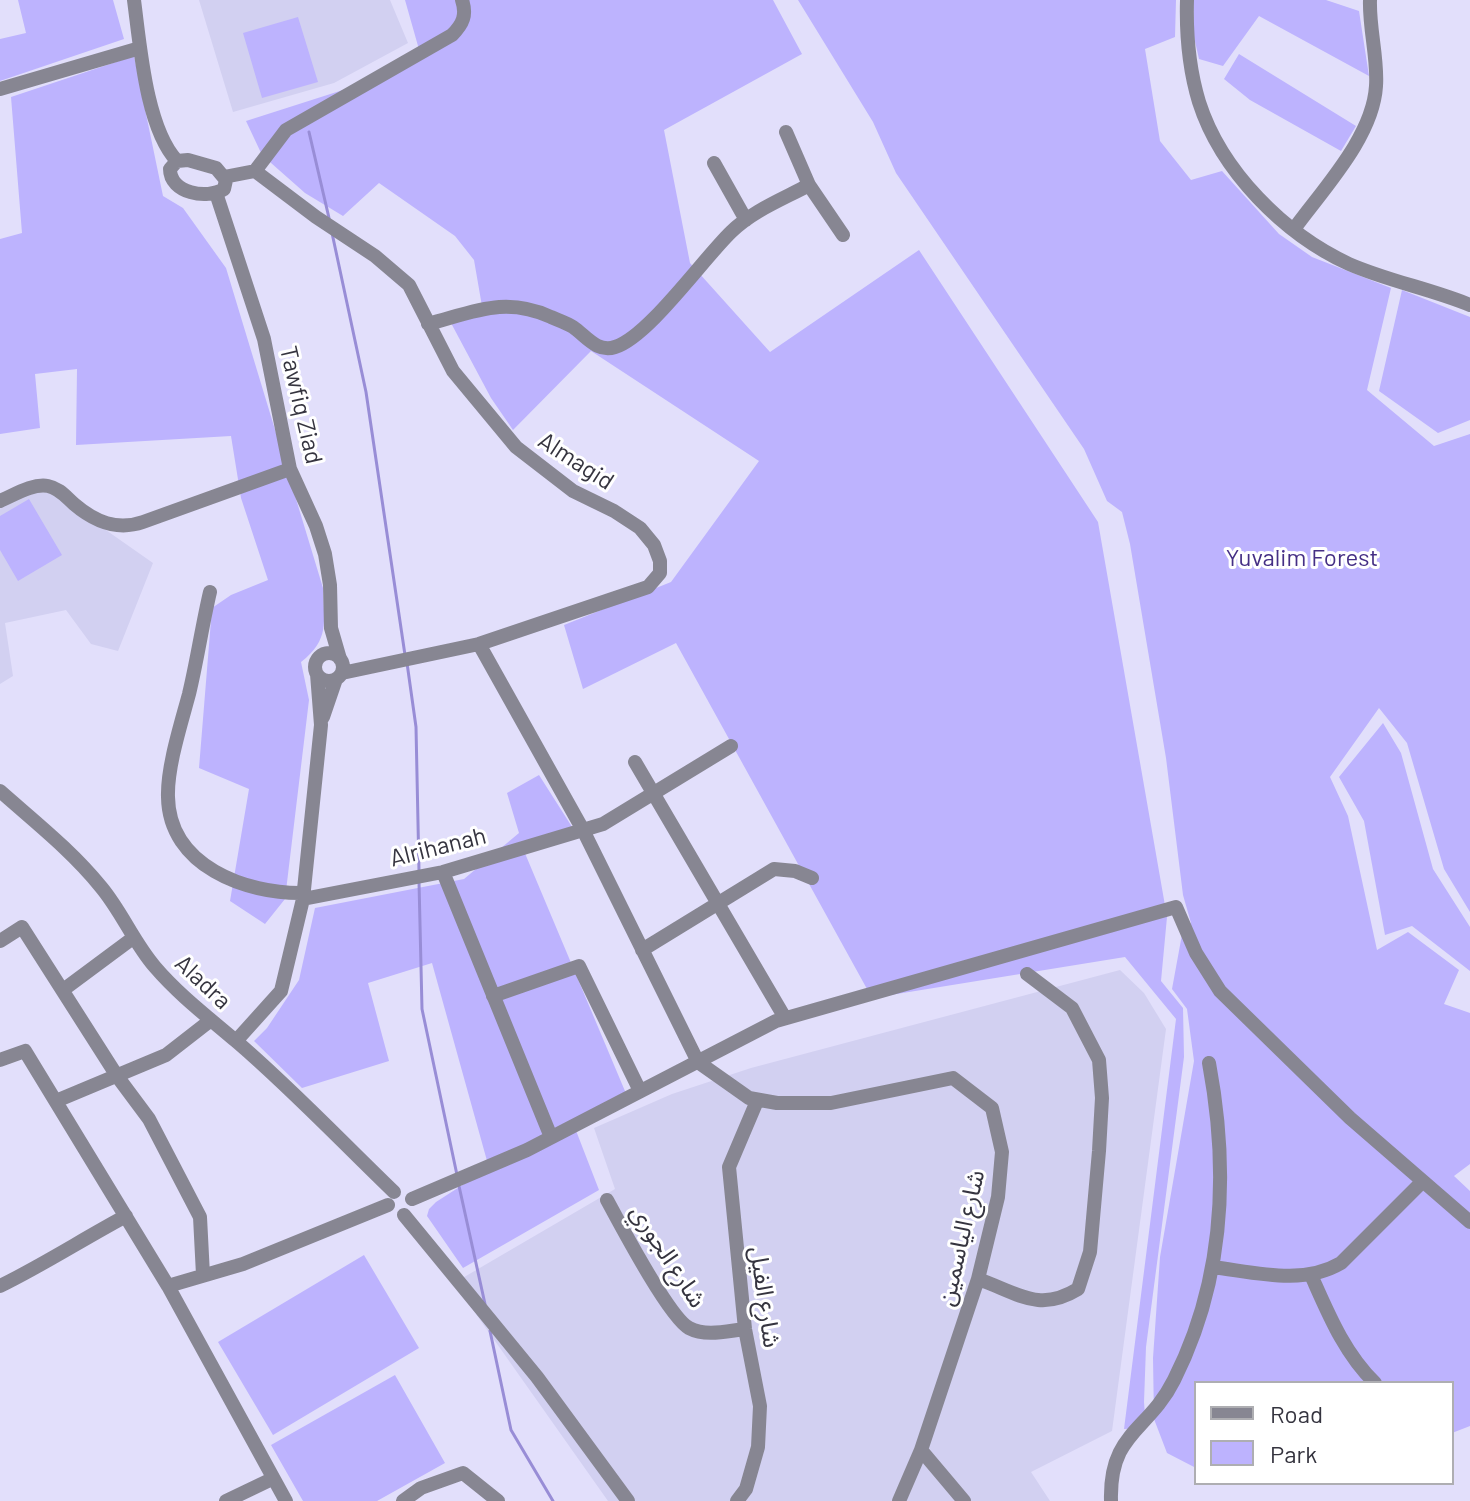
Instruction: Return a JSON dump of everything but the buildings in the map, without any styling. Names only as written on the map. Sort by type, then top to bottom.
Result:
[{"type":"street","points":[[134,0],[155,122],[177,161]]},
{"type":"street","points":[[224,177],[255,171],[286,130],[452,35],[466,11],[462,0]]},
{"type":"street","points":[[1187,0],[1187,34],[1194,82],[1210,127],[1236,171],[1275,214],[1322,250],[1351,265],[1470,305]]},
{"type":"street","points":[[1294,229],[1355,144],[1371,114],[1376,84],[1370,0]]},
{"type":"street","points":[[0,89],[140,48]]},
{"type":"street","points":[[786,132],[809,185],[843,235]]},
{"type":"street","points":[[188,160],[208,165],[224,177],[226,184],[216,193],[183,190],[176,186],[170,169],[177,161],[188,160]]},
{"type":"street","points":[[714,163],[746,220]]},
{"type":"street","name":"Almagid","points":[[255,171],[375,256],[409,285],[453,371],[516,447],[573,491],[640,528],[654,545],[660,561],[660,573],[648,587],[479,644],[340,670]]},
{"type":"street","points":[[428,324],[489,308],[517,305],[539,311],[572,327],[600,347],[612,349],[624,343],[657,314],[716,247],[746,220],[809,185]]},
{"type":"street","name":"Tawfiq Ziad","points":[[216,193],[264,339],[290,469],[325,554],[330,585],[331,628]]},
{"type":"street","points":[[0,501],[38,486],[50,486],[96,518],[120,528],[290,469]]},
{"type":"street","name":"Alrihanah","points":[[210,592],[167,796],[175,830],[192,853],[208,869],[253,888],[303,896],[443,872],[603,824],[731,746]]},
{"type":"street","points":[[236,1041],[281,991],[303,896],[321,725],[318,666],[331,628]]},
{"type":"street","points":[[321,725],[340,670],[331,628]]},
{"type":"street","points":[[479,644],[583,830],[698,1062]]},
{"type":"street","points":[[318,666],[330,653],[340,670]]},
{"type":"street","points":[[318,666],[328,681],[340,670]]},
{"type":"street","points":[[635,762],[785,1018]]},
{"type":"street","name":"Aladra","points":[[0,791],[67,850],[101,886],[155,967],[236,1041],[391,1198]]},
{"type":"street","points":[[642,950],[774,869],[795,871],[812,878]]},
{"type":"street","points":[[443,872],[551,1137]]},
{"type":"street","points":[[412,1199],[551,1137],[748,1033],[785,1018],[1176,907],[1196,953],[1220,991],[1350,1118],[1470,1222]]},
{"type":"street","points":[[0,941],[22,927],[117,1076],[149,1119],[200,1217],[203,1275]]},
{"type":"street","points":[[63,990],[133,938]]},
{"type":"street","points":[[493,996],[579,966],[640,1091]]},
{"type":"street","points":[[978,1279],[1043,1303],[1063,1298],[1078,1289],[1090,1252],[1102,1098],[1099,1060],[1072,1008],[1027,974]]},
{"type":"street","points":[[56,1101],[166,1055],[211,1020]]},
{"type":"street","points":[[0,1060],[25,1051],[168,1286],[286,1501]]},
{"type":"street","name":"شارع الياسمين","points":[[698,1062],[757,1101],[831,1103],[953,1078],[992,1108],[1002,1152],[998,1197],[978,1279],[921,1450],[899,1501]]},
{"type":"street","points":[[1111,1501],[1112,1470],[1123,1443],[1158,1405],[1172,1384],[1189,1349],[1207,1295],[1219,1225],[1221,1175],[1219,1124],[1209,1063]]},
{"type":"street","name":"شارع الفيل","points":[[737,1501],[746,1489],[758,1447],[760,1406],[745,1329],[729,1167],[757,1101]]},
{"type":"street","points":[[1212,1267],[1294,1277],[1327,1271],[1341,1263],[1422,1182]]},
{"type":"street","points":[[168,1286],[243,1264],[405,1191],[412,1199],[411,1209],[404,1215]]},
{"type":"street","points":[[391,1198],[392,1213],[404,1215],[537,1377],[628,1501]]},
{"type":"street","name":"شارع الجوري","points":[[607,1200],[654,1282],[687,1327],[707,1333],[745,1329]]},
{"type":"street","points":[[0,1286],[49,1263],[65,1249],[126,1216]]},
{"type":"street","points":[[1311,1275],[1337,1330],[1373,1381]]},
{"type":"street","points":[[921,1450],[964,1501]]},
{"type":"street","points":[[403,1501],[421,1488],[463,1473],[498,1501]]},
{"type":"street","points":[[226,1501],[272,1479]]},
{"type":"shaded area","points":[[199,0],[390,0],[408,43],[334,83],[233,112]]},
{"type":"shaded area","points":[[43,486],[153,563],[118,651],[91,644],[66,610],[5,623],[13,676],[0,684],[0,503]]},
{"type":"shaded area","points":[[1120,970],[1144,993],[1166,1029],[1112,1431],[1031,1472],[1050,1501],[608,1501],[454,1283],[615,1189],[594,1128],[672,1094],[751,1068]]},
{"type":"green space","points":[[18,0],[113,0],[124,39],[0,81],[0,39],[26,33]]},
{"type":"green space","points":[[405,0],[773,0],[802,54],[664,130],[690,263],[770,352],[919,250],[1098,522],[1167,917],[1161,981],[1183,1008],[1184,1057],[1146,1347],[1146,1428],[1124,1429],[1176,1019],[1125,957],[872,998],[676,643],[583,689],[564,625],[671,582],[759,461],[591,351],[513,430],[491,398],[451,323],[483,312],[474,260],[455,236],[379,183],[343,216],[305,193],[262,155],[246,121],[346,89],[420,53]]},
{"type":"green space","name":"Yuvalim Forest","points":[[798,0],[1176,0],[1175,37],[1145,49],[1160,141],[1191,180],[1222,171],[1279,234],[1312,257],[1391,288],[1367,390],[1434,446],[1470,434],[1470,912],[1444,869],[1407,743],[1379,708],[1330,777],[1348,816],[1377,950],[1408,932],[1459,970],[1444,1004],[1470,1013],[1470,1164],[1454,1176],[1470,1191],[1470,1426],[1454,1432],[1454,1381],[1194,1381],[1194,1467],[1167,1453],[1154,1419],[1153,1358],[1160,1257],[1194,1061],[1187,1009],[1172,989],[1183,929],[1191,923],[1183,895],[1166,758],[1130,544],[1122,512],[1107,501],[1084,449],[896,173],[873,122]]},
{"type":"green space","points":[[1193,0],[1326,0],[1359,11],[1369,76],[1259,16],[1223,66],[1199,59],[1194,37]]},
{"type":"green space","points":[[298,17],[318,82],[262,98],[243,33]]},
{"type":"green space","points":[[1239,54],[1356,126],[1341,151],[1250,100],[1224,79]]},
{"type":"green space","points":[[134,56],[163,196],[183,208],[226,268],[323,588],[321,638],[301,662],[309,700],[285,899],[265,924],[230,901],[249,789],[199,768],[212,608],[231,595],[268,580],[241,498],[231,436],[76,445],[77,369],[35,374],[40,428],[0,434],[0,239],[22,233],[11,97]]},
{"type":"green space","points":[[1402,290],[1470,317],[1470,420],[1438,433],[1379,391]]},
{"type":"green space","points":[[29,499],[62,555],[18,581],[0,550],[0,516]]},
{"type":"green space","points":[[1383,723],[1401,753],[1433,869],[1470,927],[1470,971],[1412,926],[1385,935],[1364,821],[1339,777]]},
{"type":"green space","points":[[539,775],[574,830],[524,851],[630,1103],[575,1128],[599,1190],[463,1268],[427,1216],[436,1202],[489,1168],[432,963],[368,983],[389,1061],[302,1088],[254,1041],[267,1028],[299,980],[315,908],[464,879],[519,833],[507,793]]},
{"type":"green space","points":[[364,1255],[419,1348],[273,1435],[218,1342]]},
{"type":"green space","points":[[395,1375],[445,1463],[377,1501],[303,1501],[271,1445]]},
{"type":"waterway","points":[[309,132],[329,218]]},
{"type":"waterway","points":[[332,233],[366,392],[405,655]]},
{"type":"waterway","points":[[407,663],[416,727],[419,871]]},
{"type":"waterway","points":[[419,882],[422,1009],[457,1175]]},
{"type":"waterway","points":[[459,1186],[485,1304]]},
{"type":"waterway","points":[[490,1331],[511,1430],[553,1501]]}]
